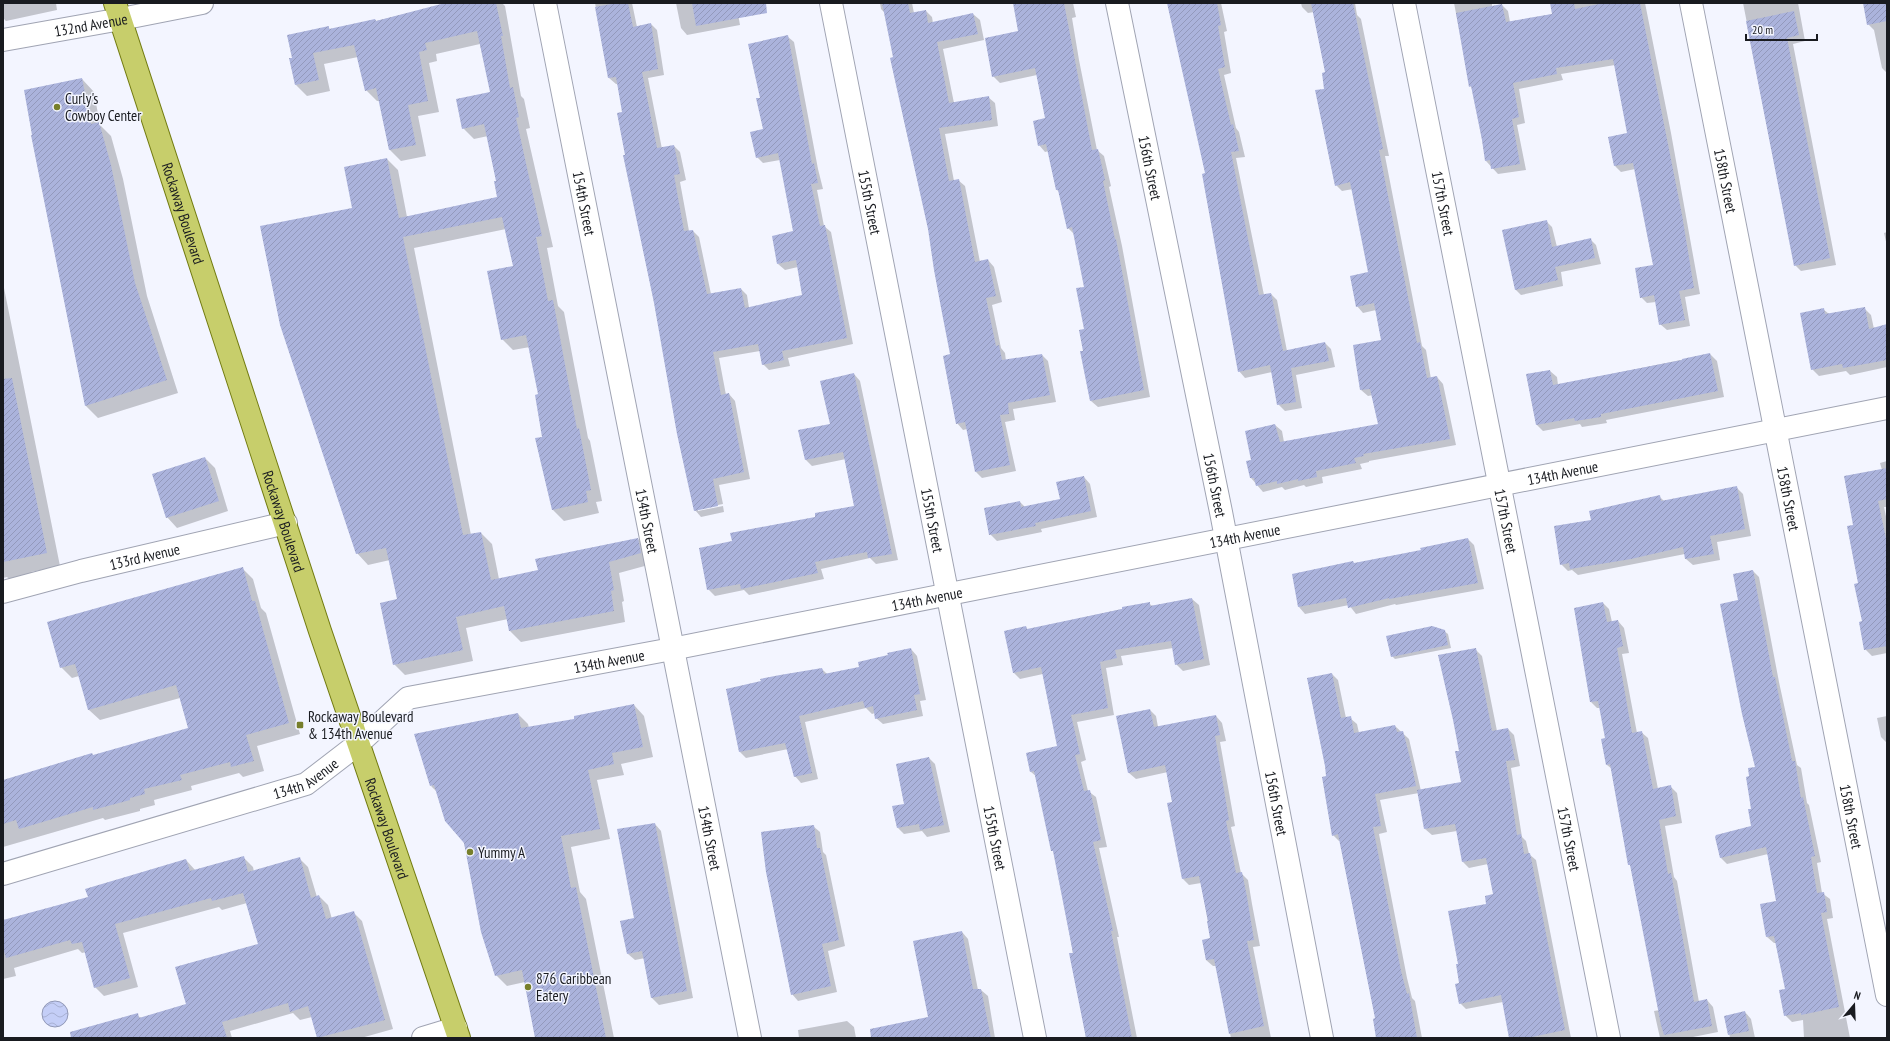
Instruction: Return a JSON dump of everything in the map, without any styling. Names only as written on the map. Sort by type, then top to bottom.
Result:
[{"type":"main road","name":"Rockaway Boulevard","points":[[118,11],[358,744],[458,1033]]},
{"type":"street","name":"132nd Avenue","points":[[3,40],[118,11],[202,3]]},
{"type":"street","name":"154th Street","points":[[545,3],[750,1038]]},
{"type":"street","name":"155th Street","points":[[830,3],[1035,1038]]},
{"type":"street","name":"156th Street","points":[[1118,3],[1225,539],[1322,1038]]},
{"type":"street","name":"157th Street","points":[[1404,3],[1609,1038]]},
{"type":"street","name":"158th Street","points":[[1691,3],[1887,995]]},
{"type":"street","name":"134th Avenue","points":[[3,874],[306,784],[358,744],[408,698],[672,649],[1887,408]]},
{"type":"street","name":"133rd Avenue","points":[[3,592],[81,571],[286,522]]},
{"type":"street","points":[[423,1038],[458,1033]]},
{"type":"water","points":[[55,1001],[64,1005],[68,1014],[64,1023],[55,1027],[46,1023],[42,1014],[46,1005]]},
{"type":"building","points":[[445,3],[496,3],[503,36],[501,36],[510,88],[513,87],[519,117],[516,118],[542,236],[536,237],[548,301],[553,300],[577,429],[579,428],[591,490],[586,491],[588,502],[552,510],[535,438],[542,437],[535,395],[538,394],[526,335],[501,340],[487,271],[513,266],[502,217],[403,237],[463,535],[481,532],[491,580],[538,570],[535,559],[638,538],[641,553],[609,562],[614,590],[611,591],[614,611],[509,631],[504,606],[456,617],[463,650],[393,665],[380,603],[397,599],[386,548],[356,554],[280,325],[260,226],[352,208],[344,167],[387,158],[399,218],[497,197],[494,181],[496,181],[484,124],[462,129],[456,99],[490,92],[477,31],[425,43],[427,50],[419,52],[428,101],[408,105],[416,145],[389,150],[376,88],[365,91],[354,45],[313,53],[319,80],[295,85],[289,58],[292,58],[287,35],[329,26],[329,29],[375,19],[376,21]]},
{"type":"building","points":[[617,3],[628,3],[633,27],[651,23],[658,69],[642,72],[657,148],[674,145],[680,174],[674,175],[684,231],[693,230],[707,294],[741,288],[745,308],[802,295],[796,260],[777,264],[772,236],[793,231],[778,153],[756,158],[750,132],[763,129],[756,98],[760,98],[748,44],[788,35],[812,164],[814,163],[818,183],[811,184],[820,226],[825,225],[847,338],[782,351],[784,360],[762,365],[758,344],[713,352],[721,395],[729,393],[744,472],[713,479],[718,506],[694,511],[677,434],[654,303],[623,155],[625,155],[617,113],[622,112],[616,77],[608,78],[595,7]]},
{"type":"building","points":[[692,3],[766,3],[767,13],[696,26]]},
{"type":"building","points":[[882,3],[908,3],[910,13],[926,10],[928,23],[973,13],[978,34],[937,42],[949,103],[989,96],[992,120],[939,128],[949,181],[959,179],[975,262],[988,259],[996,296],[986,298],[996,346],[999,345],[1002,360],[1042,354],[1050,395],[1008,403],[1009,414],[1000,415],[1010,465],[975,472],[965,422],[956,424],[943,356],[950,354],[928,229],[890,58],[893,57]]},
{"type":"building","points":[[1013,3],[1064,3],[1092,150],[1098,149],[1105,180],[1103,181],[1116,239],[1144,390],[1090,401],[1080,351],[1083,351],[1079,330],[1084,329],[1076,288],[1084,287],[1072,227],[1067,229],[1058,190],[1056,190],[1046,144],[1038,146],[1033,121],[1045,118],[1035,68],[992,77],[985,38],[1018,31]]},
{"type":"building","points":[[1167,3],[1217,3],[1221,25],[1218,26],[1225,67],[1218,69],[1231,125],[1233,124],[1239,151],[1231,152],[1259,295],[1271,293],[1283,351],[1325,342],[1329,361],[1291,368],[1296,402],[1277,405],[1270,365],[1238,372],[1202,174],[1205,173]]},
{"type":"building","points":[[1311,3],[1353,3],[1383,149],[1379,150],[1417,343],[1420,342],[1427,378],[1437,376],[1450,439],[1363,454],[1364,456],[1354,458],[1356,463],[1316,471],[1317,477],[1298,481],[1298,479],[1277,484],[1277,481],[1256,486],[1254,478],[1250,478],[1246,461],[1251,460],[1245,431],[1275,424],[1280,442],[1378,424],[1370,389],[1360,390],[1353,345],[1381,340],[1374,303],[1356,307],[1350,276],[1368,272],[1350,182],[1335,186],[1315,90],[1324,89],[1322,73],[1325,72]]},
{"type":"building","points":[[1550,3],[1574,3],[1575,9],[1604,3],[1640,3],[1682,215],[1694,288],[1679,291],[1685,320],[1659,325],[1654,295],[1640,298],[1635,268],[1653,265],[1633,163],[1614,166],[1608,137],[1627,133],[1613,59],[1556,68],[1557,74],[1513,83],[1519,117],[1512,119],[1520,164],[1491,169],[1490,160],[1485,161],[1471,86],[1469,87],[1456,13],[1502,4],[1506,22],[1552,14]]},
{"type":"building","points":[[1863,3],[1887,3],[1887,21],[1867,25]]},
{"type":"building","points":[[1794,11],[1799,35],[1787,38],[1830,258],[1794,266],[1746,21]]},
{"type":"building","points":[[82,78],[91,124],[99,122],[111,165],[135,283],[167,380],[85,406],[31,135],[24,90]]},
{"type":"building","points":[[1547,220],[1552,247],[1591,238],[1595,258],[1555,267],[1558,280],[1515,290],[1502,230]]},
{"type":"building","points":[[1865,307],[1869,329],[1887,324],[1887,360],[1843,368],[1842,364],[1811,370],[1800,313],[1824,308],[1825,314]]},
{"type":"building","points":[[1710,353],[1718,391],[1601,414],[1601,417],[1575,421],[1574,418],[1536,425],[1526,374],[1550,370],[1553,385],[1682,360]]},
{"type":"building","points":[[854,373],[892,554],[868,558],[867,552],[815,562],[818,573],[741,589],[740,584],[707,590],[699,548],[732,541],[730,533],[815,517],[815,513],[854,506],[843,452],[805,460],[798,430],[830,424],[820,381]]},
{"type":"building","points":[[12,378],[47,553],[3,562],[3,379]]},
{"type":"building","points":[[205,457],[219,501],[166,518],[152,474]]},
{"type":"building","points":[[1887,468],[1887,499],[1878,501],[1887,543],[1887,646],[1864,650],[1859,622],[1862,621],[1854,584],[1858,583],[1847,526],[1853,525],[1844,476]]},
{"type":"building","points":[[1084,476],[1091,511],[1035,523],[1036,526],[989,535],[984,508],[1020,501],[1021,507],[1060,499],[1056,482]]},
{"type":"building","points":[[1737,486],[1745,529],[1710,536],[1714,554],[1685,559],[1683,547],[1631,559],[1570,569],[1569,563],[1560,565],[1554,526],[1591,520],[1589,511],[1660,495],[1661,501]]},
{"type":"building","points":[[1468,538],[1478,583],[1389,598],[1348,608],[1346,598],[1298,607],[1292,574],[1353,561],[1354,563],[1421,550],[1420,548]]},
{"type":"building","points":[[243,567],[252,601],[255,601],[289,723],[246,735],[254,761],[231,767],[230,762],[180,775],[182,780],[144,789],[145,794],[130,798],[130,800],[93,810],[93,807],[19,829],[16,820],[3,824],[3,780],[92,753],[93,755],[188,728],[176,685],[88,710],[75,664],[60,668],[47,622]]},
{"type":"building","points":[[1753,570],[1773,677],[1775,677],[1792,761],[1795,761],[1801,798],[1803,797],[1815,856],[1811,857],[1817,893],[1824,892],[1827,912],[1821,913],[1839,1007],[1801,1015],[1801,1013],[1784,1016],[1779,990],[1785,989],[1774,936],[1766,937],[1760,904],[1776,901],[1766,847],[1720,858],[1715,837],[1716,835],[1751,826],[1748,809],[1751,809],[1746,777],[1749,776],[1748,768],[1755,767],[1742,714],[1720,604],[1738,600],[1733,574]]},
{"type":"building","points":[[1192,598],[1204,659],[1175,665],[1171,641],[1115,650],[1117,658],[1100,662],[1108,708],[1071,715],[1080,754],[1075,755],[1084,791],[1090,790],[1101,840],[1093,842],[1113,931],[1111,931],[1132,1038],[1086,1038],[1069,953],[1073,953],[1053,851],[1051,851],[1034,771],[1030,772],[1026,753],[1057,746],[1041,667],[1013,673],[1004,631],[1026,626],[1027,629],[1150,602],[1150,606]]},
{"type":"building","points":[[1603,602],[1607,622],[1618,620],[1623,646],[1617,648],[1632,733],[1642,731],[1653,789],[1671,785],[1676,816],[1659,820],[1668,874],[1671,873],[1694,1002],[1707,999],[1712,1026],[1664,1035],[1661,1025],[1630,865],[1628,865],[1610,764],[1606,765],[1601,739],[1605,738],[1598,701],[1590,702],[1574,608]]},
{"type":"building","points":[[1432,626],[1445,630],[1448,645],[1391,657],[1386,636]]},
{"type":"building","points":[[911,648],[920,694],[914,695],[917,710],[875,719],[873,706],[865,708],[863,701],[799,716],[812,773],[794,777],[785,743],[739,752],[726,689],[761,681],[760,679],[822,668],[824,674],[859,667],[858,662],[888,655],[887,653]]},
{"type":"building","points":[[1476,648],[1492,731],[1508,728],[1515,760],[1506,761],[1517,835],[1521,834],[1524,854],[1530,853],[1565,1030],[1527,1038],[1509,1038],[1501,995],[1459,1004],[1455,984],[1459,983],[1456,964],[1458,964],[1448,911],[1486,904],[1485,896],[1493,894],[1486,858],[1462,862],[1455,824],[1424,829],[1417,790],[1461,782],[1455,751],[1459,751],[1438,655]]},
{"type":"building","points":[[1332,673],[1341,718],[1351,716],[1354,733],[1395,725],[1397,732],[1403,731],[1411,762],[1416,786],[1375,794],[1381,826],[1373,827],[1401,971],[1407,994],[1409,993],[1417,1038],[1376,1038],[1373,1019],[1375,1018],[1338,834],[1332,836],[1322,777],[1326,776],[1325,766],[1307,678]]},
{"type":"building","points":[[634,704],[643,747],[612,753],[614,764],[588,770],[600,829],[561,836],[571,888],[576,887],[606,1038],[535,1038],[522,970],[495,976],[481,932],[464,843],[445,821],[434,785],[430,786],[414,734],[518,713],[521,728],[574,719],[574,716]]},
{"type":"building","points":[[1150,709],[1154,727],[1216,715],[1220,735],[1215,736],[1229,820],[1226,821],[1236,873],[1242,872],[1247,897],[1254,940],[1247,941],[1264,1026],[1229,1034],[1214,959],[1206,960],[1202,940],[1210,938],[1199,876],[1182,879],[1167,803],[1172,802],[1165,765],[1128,773],[1116,716]]},
{"type":"building","points":[[929,757],[944,825],[920,830],[919,824],[897,828],[892,806],[904,804],[896,764]]},
{"type":"building","points":[[655,823],[687,991],[651,998],[642,951],[627,954],[620,921],[634,918],[617,829]]},
{"type":"building","points":[[814,825],[817,848],[820,848],[839,940],[822,944],[831,986],[791,995],[766,872],[761,832]]},
{"type":"building","points":[[244,856],[248,872],[300,857],[311,898],[319,895],[326,919],[354,911],[385,1020],[317,1038],[308,1006],[290,1012],[288,1003],[222,1022],[227,1038],[71,1038],[70,1032],[138,1013],[139,1018],[186,1004],[175,967],[258,944],[243,893],[212,901],[211,898],[115,924],[130,978],[94,988],[82,942],[72,944],[70,940],[6,958],[3,948],[3,920],[88,897],[85,889],[186,859],[190,871]]},
{"type":"building","points":[[962,931],[973,989],[981,989],[991,1038],[871,1038],[870,1029],[928,1017],[913,941]]},
{"type":"building","points":[[1745,1011],[1749,1031],[1728,1035],[1724,1016]]},
{"type":"place","name":"Curly's Cowboy Center","points":[[57,107]]},
{"type":"place","name":"Rockaway Boulevard & 134th Avenue","points":[[300,725]]},
{"type":"place","name":"Yummy A","points":[[470,852]]},
{"type":"place","name":"876 Caribbean Eatery","points":[[528,987]]}]
